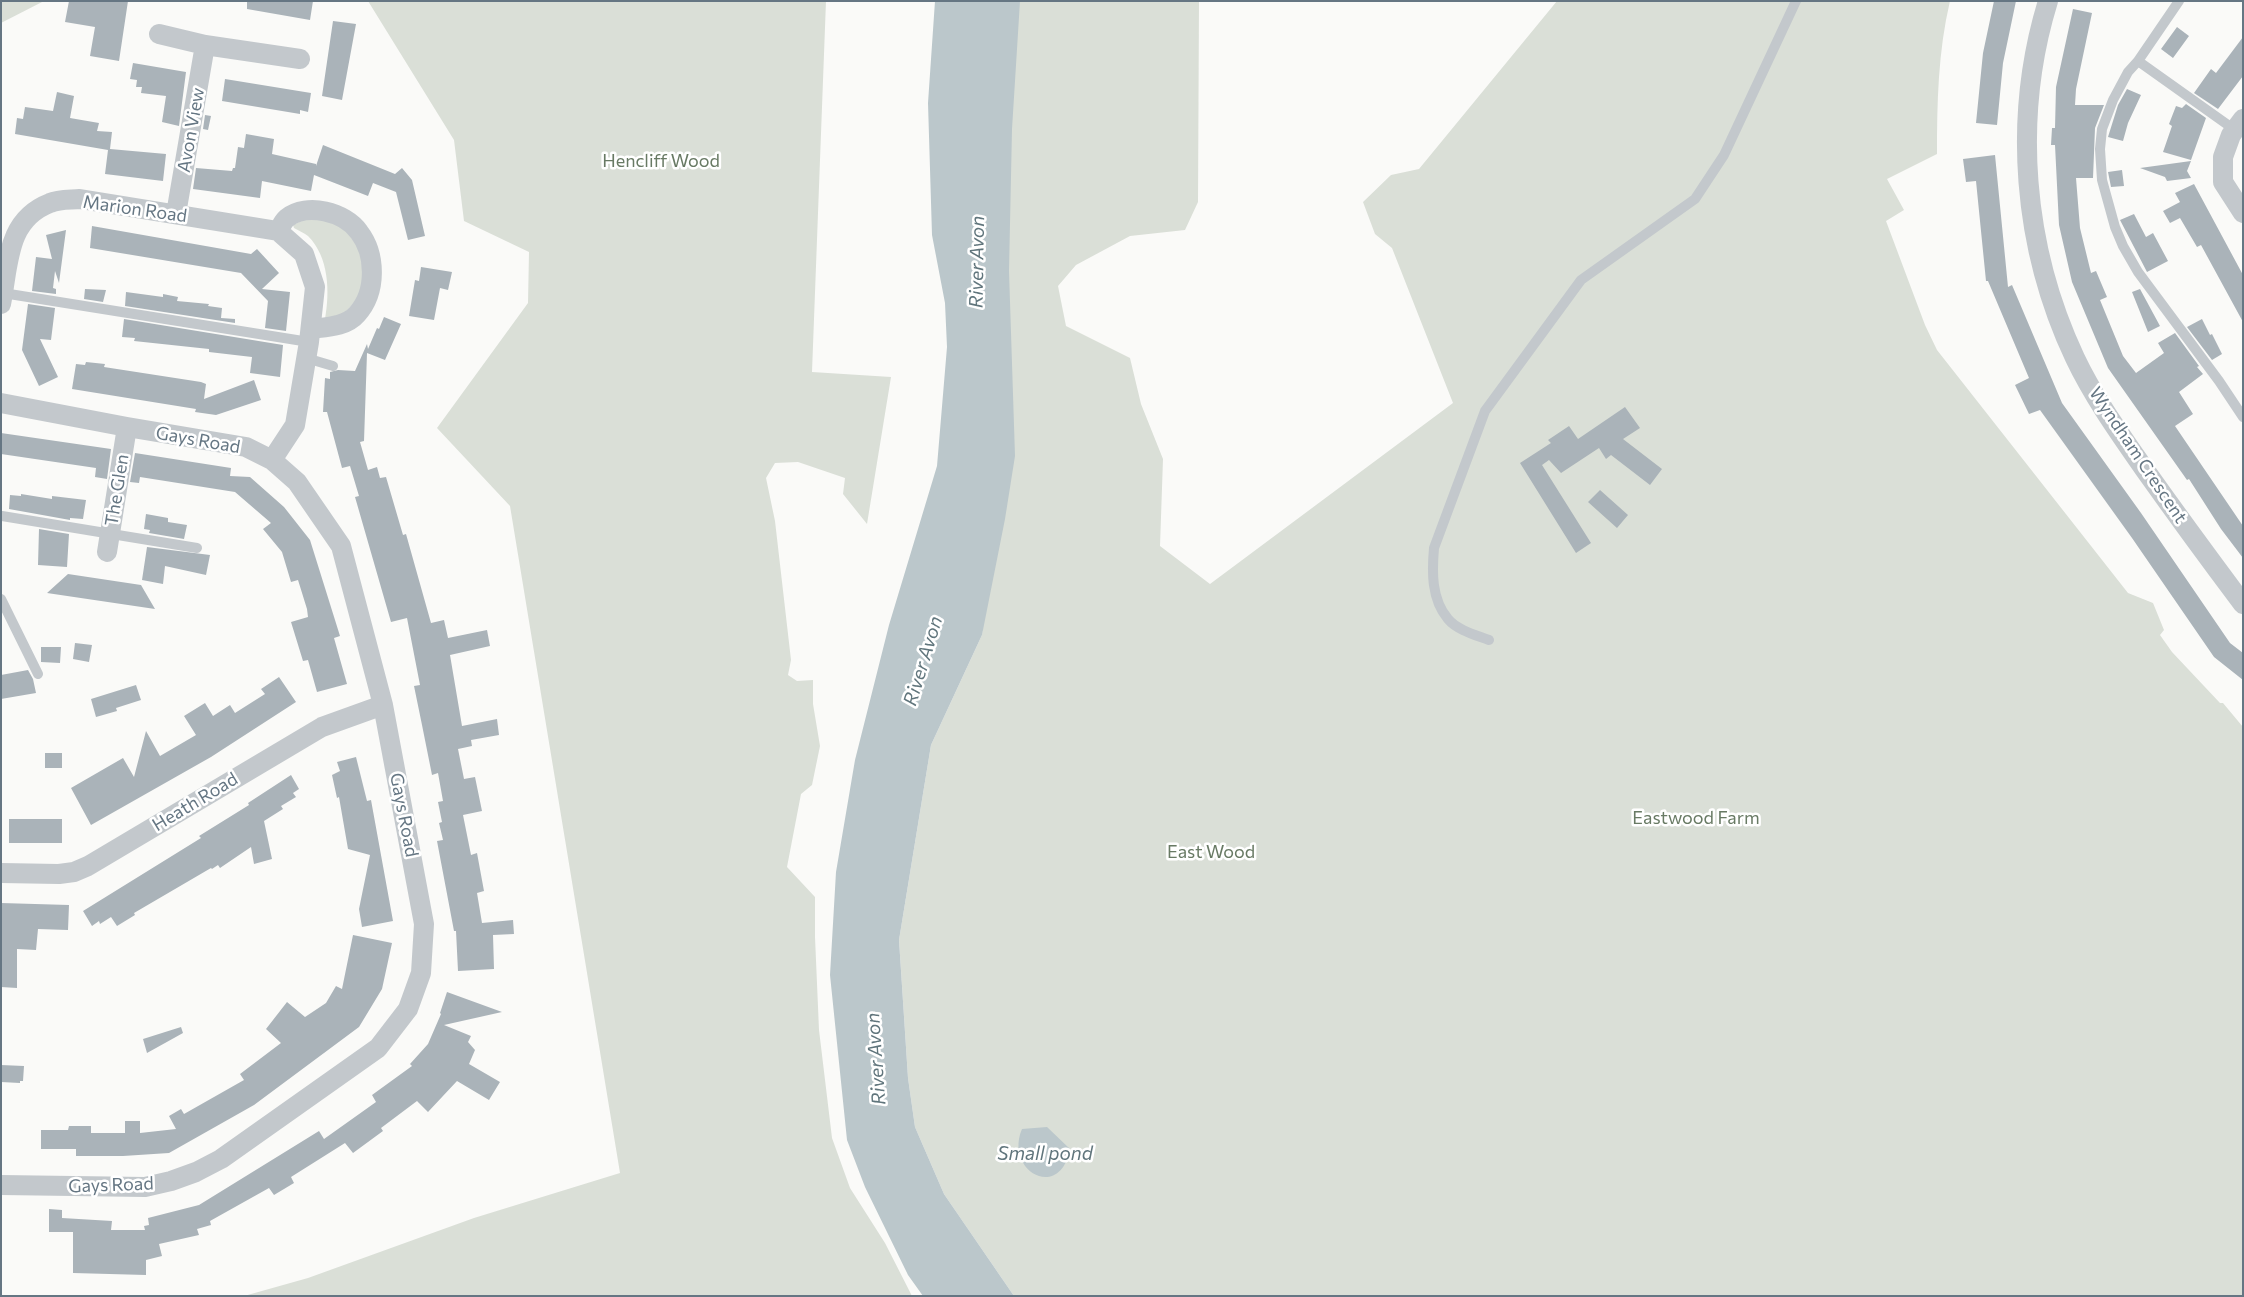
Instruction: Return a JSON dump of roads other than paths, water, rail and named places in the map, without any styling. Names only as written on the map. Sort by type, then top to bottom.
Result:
[{"type":"street","name":"Wyndham Crescent","points":[[2048,1],[2036,39],[2029,100],[2026,162],[2034,229],[2051,297],[2076,358],[2109,418],[2189,532],[2243,604]]},
{"type":"street","points":[[159,34],[206,45],[300,59]]},
{"type":"street","name":"Avon View","points":[[176,214],[206,45]]},
{"type":"street","points":[[2239,125],[2223,157],[2223,182],[2243,213]]},
{"type":"street","name":"Marion Road","points":[[2,299],[14,236],[28,214],[51,202],[80,199],[278,231]]},
{"type":"street","points":[[272,460],[295,425],[309,343],[315,287],[304,254],[278,231],[286,218],[301,211],[322,210],[343,218],[359,231],[369,250],[372,273],[368,296],[357,315],[309,343]]},
{"type":"street","name":"Gays Road","points":[[1,403],[246,447],[272,460],[297,482],[341,546],[383,705],[424,924],[421,973],[408,1009],[378,1048],[221,1159],[196,1172],[171,1181],[145,1187],[1,1185]]},
{"type":"street","name":"The Glen","points":[[109,542],[127,427]]},
{"type":"street","name":"Heath Road","points":[[1,873],[74,872],[88,866],[322,727],[383,705]]},
{"type":"lane","points":[[1489,640],[1467,632],[1448,619],[1436,596],[1432,571],[1434,548],[1485,411],[1582,280],[1695,199],[1724,155],[1796,1]]},
{"type":"lane","points":[[2179,1],[2138,61],[2128,72],[2113,100],[2102,129],[2100,149],[2102,180],[2115,227],[2123,246],[2138,272],[2219,381],[2243,417]]},
{"type":"lane","points":[[2138,61],[2239,125]]},
{"type":"lane","points":[[2,299],[309,343],[333,366]]},
{"type":"lane","points":[[2,516],[109,542],[197,548]]},
{"type":"lane","points":[[1,599],[38,674]]},
{"type":"water","name":"River Avon","points":[[935,1],[1020,1],[1012,129],[1009,271],[1015,456],[1005,519],[982,635],[931,745],[899,940],[908,1078],[915,1127],[944,1194],[1014,1296],[923,1296],[908,1275],[865,1187],[847,1140],[830,975],[836,872],[855,760],[889,625],[937,466],[947,347],[945,303],[932,235],[928,103]]},
{"type":"water","name":"Small pond","points":[[1047,1127],[1070,1149],[1064,1165],[1056,1174],[1046,1177],[1036,1175],[1027,1168],[1021,1157],[1018,1144],[1022,1129]]},
{"type":"park label","name":"Hencliff Wood","points":[[661,161]]},
{"type":"park label","name":"Eastwood Farm","points":[[1696,818]]},
{"type":"park label","name":"East Wood","points":[[1211,852]]}]
